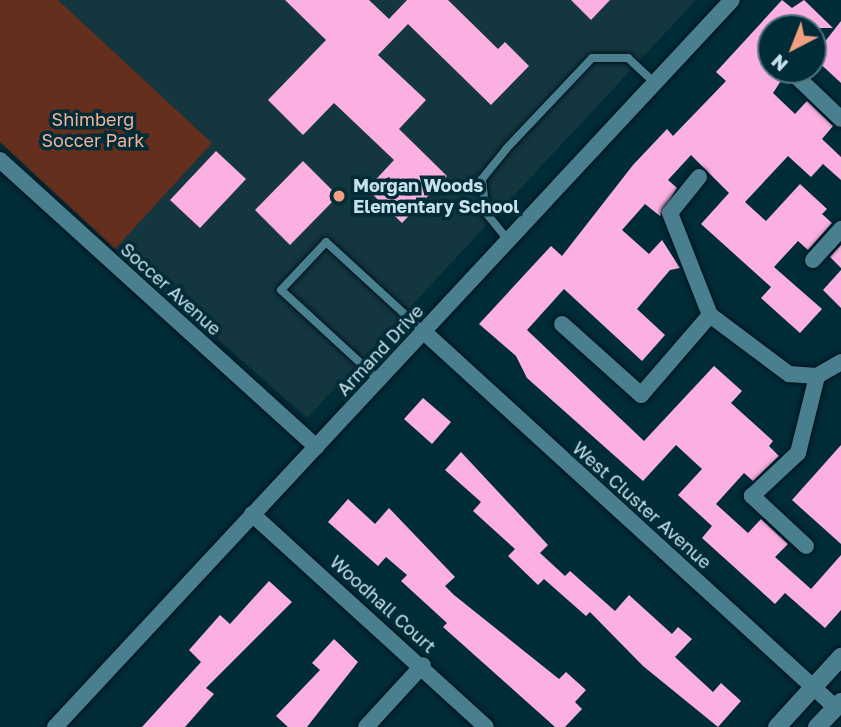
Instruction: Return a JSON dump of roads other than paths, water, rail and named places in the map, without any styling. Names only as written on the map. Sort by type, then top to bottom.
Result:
[{"type":"main road","points":[[777,727],[841,657]]},
{"type":"main road","points":[[817,727],[838,704]]},
{"type":"street","name":"Armand Drive","points":[[55,727],[379,380],[724,3]]},
{"type":"street","points":[[804,84],[841,119]]},
{"type":"street","name":"Soccer Avenue","points":[[0,160],[316,447]]},
{"type":"street","points":[[699,177],[670,213],[710,315],[789,374],[817,376],[841,362]]},
{"type":"street","points":[[813,260],[841,229]]},
{"type":"street","points":[[562,324],[641,395],[710,315]]},
{"type":"street","name":"West Cluster Avenue","points":[[423,331],[813,687],[838,704]]},
{"type":"street","points":[[806,546],[752,496],[798,453],[817,376]]},
{"type":"street","name":"Woodhall Court","points":[[252,514],[423,665],[486,727]]},
{"type":"street","points":[[366,727],[423,665]]},
{"type":"lane","points":[[508,240],[486,213],[482,179],[506,149],[592,58],[628,58],[654,82]]},
{"type":"lane","points":[[379,380],[281,290],[326,242],[423,331]]},
{"type":"place","name":"Morgan Woods Elementary School","points":[[339,196]]},
{"type":"park label","name":"Shimberg Soccer Park","points":[[93,130]]}]
